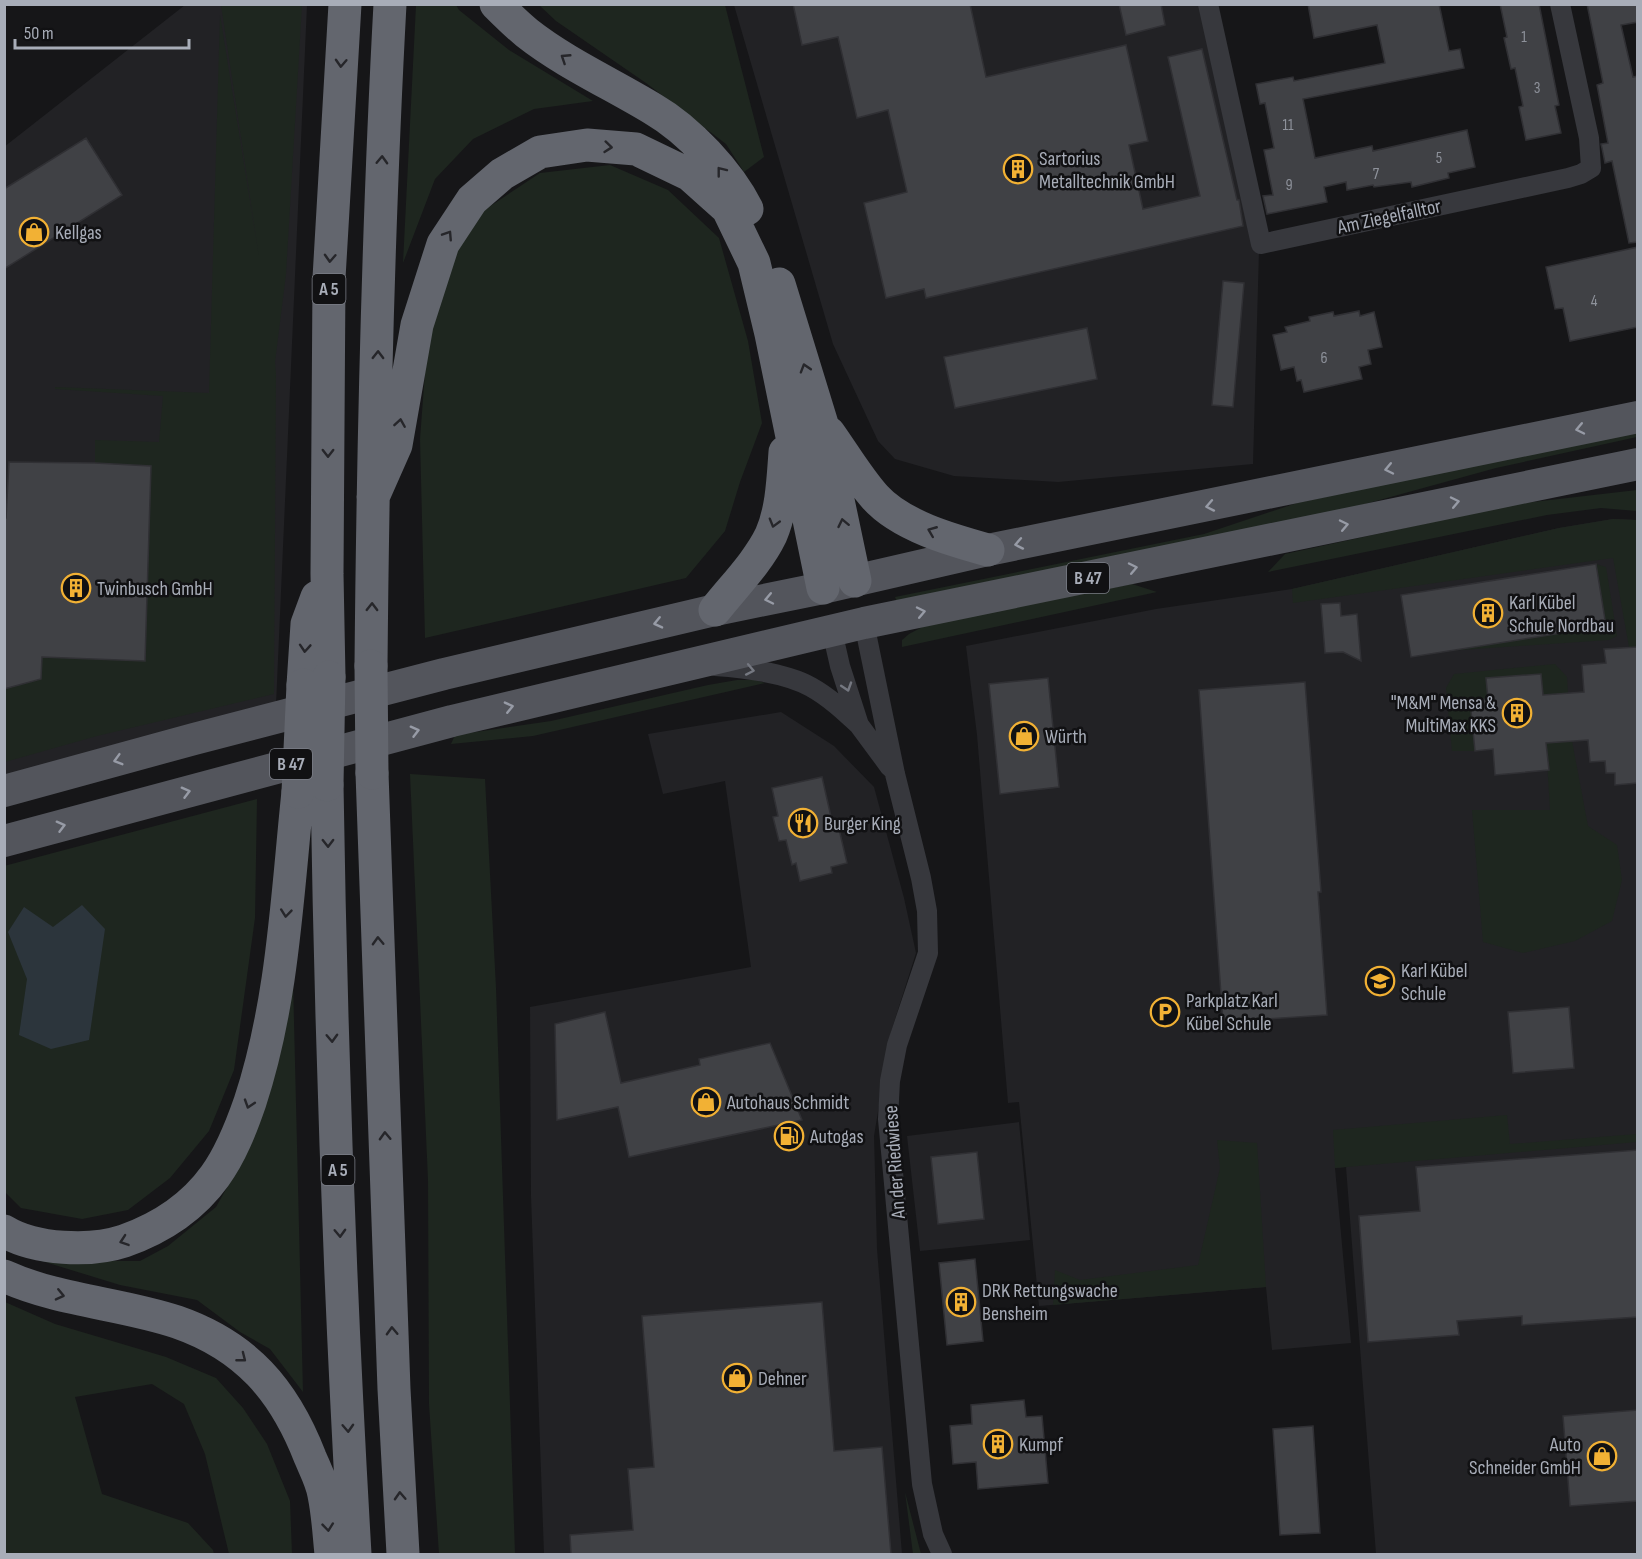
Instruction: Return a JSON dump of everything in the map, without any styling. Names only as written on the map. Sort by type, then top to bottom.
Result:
[{"type":"highway","name":"A 5","points":[[345,4],[329,278],[327,574],[307,624],[316,681],[313,788],[330,985],[348,1431],[356,1554]]},
{"type":"highway","points":[[390,4],[382,161],[371,666],[372,773],[394,1389],[403,1554]]},
{"type":"highway","points":[[496,4],[527,33],[595,77],[656,110],[704,150],[740,196],[765,247],[787,308],[822,424],[855,581]]},
{"type":"highway","points":[[373,497],[396,445],[417,325],[443,244],[472,200],[502,174],[540,152],[587,144],[636,149],[690,175],[728,209],[754,263],[771,334],[823,588]]},
{"type":"highway","points":[[716,610],[771,535],[783,480],[788,423]]},
{"type":"highway","points":[[822,424],[876,498],[895,513],[956,541],[988,550]]},
{"type":"highway","points":[[4,1231],[30,1241],[66,1248],[111,1246],[149,1233],[180,1213],[215,1176],[239,1134],[261,1070],[313,788]]},
{"type":"highway","points":[[4,1276],[48,1292],[176,1322],[228,1347],[255,1368],[275,1389],[299,1428],[324,1494],[331,1554]]},
{"type":"main road","name":"B 47","points":[[4,791],[444,674],[716,610],[988,550],[1638,417]]},
{"type":"main road","name":"B 47","points":[[4,841],[452,721],[864,623],[1638,464]]},
{"type":"main road","points":[[855,581],[864,623]]},
{"type":"main road","points":[[823,588],[832,631]]},
{"type":"street","name":"Am Ziegelfalltor","points":[[1208,4],[1261,244],[1568,178],[1591,168],[1589,138],[1560,4]]},
{"type":"street","name":"An der Riedwiese","points":[[864,623],[895,774],[925,900],[928,954],[897,1045],[890,1081],[888,1119],[922,1484],[933,1533],[942,1554]]},
{"type":"street","name":"An der Riedwiese","points":[[832,631],[840,666],[859,724]]},
{"type":"street","name":"An der Riedwiese","points":[[692,663],[749,669],[809,686],[834,702],[859,724],[895,774]]},
{"type":"shaded area","points":[[185,5],[307,5],[276,705],[4,779],[4,147]]},
{"type":"shaded area","points":[[221,5],[302,5],[286,274],[275,362],[274,694],[97,736],[5,762],[5,689],[41,679],[42,657],[145,660],[151,467],[95,463],[95,440],[159,442],[163,396],[55,389],[55,387],[209,393],[220,15],[259,257]]},
{"type":"shaded area","points":[[416,5],[456,5],[459,10],[509,50],[593,101],[534,109],[473,139],[435,179],[403,263]]},
{"type":"shaded area","points":[[539,5],[725,5],[764,157],[744,172],[726,144],[646,83],[556,21]]},
{"type":"shaded area","points":[[734,5],[1200,5],[1259,251],[1253,464],[1058,482],[954,476],[895,459],[878,441],[833,344]]},
{"type":"shaded area","points":[[610,165],[668,190],[719,238],[748,341],[762,423],[725,531],[686,578],[425,638],[420,439],[429,319],[452,247],[480,213],[540,173]]},
{"type":"shaded area","points":[[1637,431],[1637,437],[1496,468],[1336,512],[897,602],[895,597],[1204,534],[1297,503]]},
{"type":"shaded area","points":[[1637,490],[1637,511],[1601,508],[1547,515],[1268,572],[1285,554],[1515,504]]},
{"type":"shaded area","name":"Karl Kübel Schule","points":[[1613,519],[1637,520],[1637,1554],[1376,1554],[1346,1167],[1335,1168],[1351,1343],[1272,1350],[1266,1287],[1039,1306],[1019,1102],[1008,1103],[977,735],[966,646],[1156,609],[1292,589],[1559,528]]},
{"type":"shaded area","points":[[1613,519],[1637,520],[1637,647],[1629,647],[1613,558],[1293,603],[1292,589],[1559,528]]},
{"type":"shaded area","points":[[1596,564],[1606,567],[1617,636],[1609,640],[1446,651],[1605,626]]},
{"type":"shaded area","points":[[1132,584],[1157,592],[902,647],[902,640],[928,624]]},
{"type":"shaded area","points":[[1555,664],[1567,677],[1568,693],[1543,695],[1540,674],[1487,678],[1488,699],[1470,701],[1475,751],[1452,751],[1446,688],[1454,674]]},
{"type":"shaded area","points":[[737,680],[755,680],[765,683],[533,736],[451,744],[455,735],[551,721]]},
{"type":"shaded area","points":[[781,712],[834,746],[874,787],[904,898],[916,953],[891,1032],[874,1136],[877,1249],[902,1554],[544,1554],[531,1196],[530,1007],[751,967],[725,781],[663,794],[648,734]]},
{"type":"shaded area","points":[[1572,741],[1588,826],[1617,845],[1622,880],[1612,921],[1575,941],[1523,953],[1483,942],[1472,810],[1550,810],[1546,743]]},
{"type":"shaded area","points":[[410,774],[485,779],[496,988],[515,1554],[439,1554],[429,1404],[428,1180]]},
{"type":"shaded area","points":[[257,799],[255,918],[234,1070],[209,1131],[170,1178],[128,1210],[82,1219],[21,1208],[5,1192],[4,866]]},
{"type":"shaded area","points":[[82,905],[105,929],[89,1040],[51,1049],[19,1035],[27,979],[8,932],[24,907],[53,927]]},
{"type":"shaded area","points":[[293,980],[303,1392],[270,1349],[240,1332],[197,1300],[120,1285],[32,1258],[140,1261],[168,1246],[216,1207],[246,1154]]},
{"type":"shaded area","points":[[1507,1115],[1510,1144],[1637,1134],[1637,1142],[1335,1168],[1333,1130]]},
{"type":"shaded area","points":[[1019,1122],[1030,1240],[920,1251],[907,1136]]},
{"type":"shaded area","points":[[1217,1140],[1257,1143],[1266,1287],[1053,1305],[1055,1270],[1080,1280],[1198,1265],[1220,1168]]},
{"type":"shaded area","points":[[5,1302],[55,1324],[166,1357],[216,1378],[243,1408],[267,1444],[290,1501],[292,1554],[229,1554],[205,1454],[184,1404],[152,1384],[75,1397],[102,1494],[188,1523],[213,1550],[214,1554],[5,1554]]},
{"type":"shaded area","points":[[905,1492],[921,1554],[913,1554]]},
{"type":"building","name":"Sartorius Metalltechnik GmbH","points":[[793,4],[970,4],[986,77],[1126,45],[1148,141],[1129,145],[1143,209],[1200,196],[1168,57],[1202,49],[1237,200],[1239,200],[1243,226],[926,298],[924,289],[886,298],[864,203],[907,192],[888,110],[857,118],[838,37],[802,45]]},
{"type":"building","points":[[1119,4],[1161,4],[1165,25],[1126,35]]},
{"type":"building","points":[[1308,4],[1439,4],[1449,51],[1460,49],[1464,68],[1303,99],[1315,158],[1372,146],[1373,151],[1467,130],[1475,167],[1448,173],[1449,178],[1412,187],[1411,182],[1347,190],[1346,182],[1324,187],[1327,202],[1267,214],[1263,196],[1273,195],[1264,150],[1274,148],[1265,103],[1260,104],[1256,84],[1293,77],[1294,81],[1385,63],[1377,25],[1314,38]]},
{"type":"building","points":[[1500,4],[1539,4],[1559,105],[1555,106],[1561,133],[1526,140],[1519,107],[1523,106],[1515,68],[1511,69],[1504,38],[1507,37]]},
{"type":"building","points":[[1587,4],[1638,4],[1638,22],[1621,25],[1633,77],[1638,76],[1638,242],[1629,243],[1612,161],[1605,163],[1601,144],[1608,143],[1597,85],[1603,83]]},
{"type":"building","name":"Kellgas","points":[[86,138],[122,195],[4,269],[4,189]]},
{"type":"building","points":[[1638,247],[1638,327],[1570,341],[1563,308],[1555,309],[1546,267]]},
{"type":"building","points":[[1223,281],[1244,283],[1233,407],[1212,405]]},
{"type":"building","points":[[1359,311],[1360,316],[1374,312],[1382,347],[1368,350],[1371,364],[1359,367],[1362,379],[1304,392],[1301,380],[1297,381],[1294,367],[1281,370],[1273,335],[1287,332],[1285,327],[1310,321],[1309,317],[1333,312],[1334,316]]},
{"type":"building","points":[[1087,328],[1097,379],[955,408],[944,357]]},
{"type":"building","name":"Twinbusch GmbH","points":[[9,462],[151,466],[145,661],[42,657],[41,679],[4,689],[4,518],[6,518]]},
{"type":"building","name":"Karl Kübel Schule Nordbau","points":[[1596,564],[1606,626],[1411,657],[1401,595]]},
{"type":"building","points":[[1340,603],[1341,616],[1357,614],[1361,661],[1343,652],[1325,653],[1321,604]]},
{"type":"building","points":[[1638,647],[1638,783],[1615,785],[1615,773],[1606,773],[1605,761],[1590,762],[1588,740],[1546,743],[1549,770],[1495,775],[1493,749],[1475,751],[1470,701],[1488,699],[1486,678],[1541,674],[1543,695],[1584,692],[1582,665],[1606,663],[1604,649]]},
{"type":"building","name":"Würth","points":[[1048,678],[1059,787],[1000,794],[989,684]]},
{"type":"building","points":[[1305,682],[1321,892],[1318,892],[1327,1015],[1223,1022],[1199,690]]},
{"type":"building","name":"Burger King","points":[[822,777],[834,830],[839,829],[847,863],[831,867],[832,873],[800,881],[796,863],[792,865],[786,840],[779,841],[773,817],[778,816],[772,788]]},
{"type":"building","points":[[1569,1007],[1574,1068],[1513,1073],[1508,1012]]},
{"type":"building","name":"Autohaus Schmidt","points":[[605,1012],[621,1083],[700,1065],[699,1059],[770,1043],[802,1120],[629,1157],[618,1107],[557,1120],[555,1024]]},
{"type":"building","points":[[1638,1150],[1638,1317],[1522,1325],[1522,1316],[1457,1321],[1459,1335],[1368,1342],[1359,1216],[1420,1211],[1416,1167]]},
{"type":"building","points":[[977,1152],[984,1219],[938,1224],[931,1157]]},
{"type":"building","name":"DRK Rettungswache Bensheim","points":[[975,1259],[983,1341],[947,1345],[939,1263]]},
{"type":"building","name":"Dehner","points":[[822,1302],[834,1451],[882,1447],[891,1554],[571,1554],[570,1535],[633,1530],[628,1469],[654,1467],[642,1316]]},
{"type":"building","name":"Kumpf","points":[[1024,1400],[1026,1417],[1042,1416],[1048,1483],[978,1489],[976,1462],[953,1464],[950,1426],[972,1424],[971,1405]]},
{"type":"building","name":"Auto Schneider GmbH","points":[[1638,1410],[1638,1501],[1570,1506],[1563,1416]]},
{"type":"building","points":[[1313,1426],[1320,1533],[1280,1535],[1273,1429]]},
{"type":"place","name":"Sartorius Metalltechnik GmbH","points":[[1018,169]]},
{"type":"place","name":"Kellgas","points":[[34,232]]},
{"type":"place","name":"Twinbusch GmbH","points":[[76,588]]},
{"type":"place","name":"Karl Kübel Schule Nordbau","points":[[1488,613]]},
{"type":"place","name":"\"M&M\" Mensa & MultiMax KKS","points":[[1517,713]]},
{"type":"place","name":"Würth","points":[[1024,736]]},
{"type":"place","name":"Burger King","points":[[803,823]]},
{"type":"place","name":"Karl Kübel Schule","points":[[1380,981]]},
{"type":"place","name":"Parkplatz Karl Kübel Schule","points":[[1165,1012]]},
{"type":"place","name":"Autohaus Schmidt","points":[[706,1102]]},
{"type":"place","name":"Autogas","points":[[789,1136]]},
{"type":"place","name":"DRK Rettungswache Bensheim","points":[[961,1302]]},
{"type":"place","name":"Dehner","points":[[737,1378]]},
{"type":"place","name":"Kumpf","points":[[998,1444]]},
{"type":"place","name":"Auto Schneider GmbH","points":[[1602,1456]]}]
